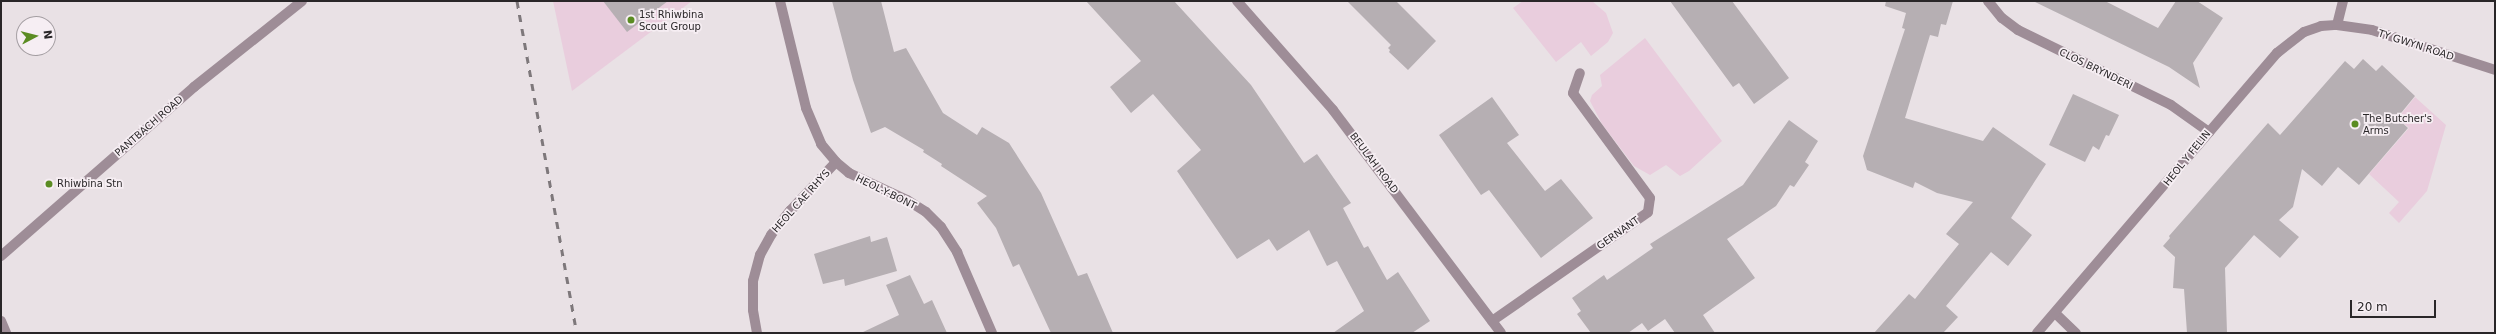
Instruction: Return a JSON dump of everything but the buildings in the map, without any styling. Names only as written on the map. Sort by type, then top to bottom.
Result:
[{"type":"street","name":"PANTBACH ROAD","points":[[1,256],[194,88],[302,1]]},
{"type":"street","name":"HEOL-Y-BONT","points":[[780,1],[812,126],[821,144],[836,162],[869,184],[907,200],[926,212],[940,228],[956,252],[992,333]]},
{"type":"street","name":"BEULAH ROAD","points":[[1237,1],[1333,110],[1501,333]]},
{"type":"street","name":"CLOS BRYNDERI","points":[[1988,1],[2002,18],[2018,30],[2171,105],[2208,132]]},
{"type":"street","points":[[2337,25],[2343,1]]},
{"type":"street","name":"HEOL Y FELIN","points":[[2038,333],[2208,132],[2286,44],[2304,32],[2321,26],[2337,25]]},
{"type":"street","name":"TY GWYN ROAD","points":[[2337,25],[2372,30],[2495,70]]},
{"type":"street","name":"GERNANT","points":[[1492,321],[1648,212],[1650,198],[1573,93],[1580,73]]},
{"type":"street","name":"HEOL CAE RHYS","points":[[757,333],[752,310],[753,281],[760,255],[780,223],[836,162]]},
{"type":"street","points":[[2055,313],[2076,333]]},
{"type":"street","points":[[1,321],[6,333]]},
{"type":"shaded area","points":[[553,1],[692,1],[572,91]]},
{"type":"shaded area","points":[[1523,1],[1592,1],[1606,13],[1613,33],[1608,42],[1591,56],[1581,42],[1556,62],[1513,8]]},
{"type":"shaded area","points":[[1645,38],[1722,141],[1689,171],[1680,176],[1666,165],[1650,175],[1634,166],[1602,124],[1590,101],[1592,95],[1602,86],[1600,75]]},
{"type":"shaded area","points":[[2415,97],[2446,125],[2427,191],[2399,223],[2389,213],[2399,202],[2369,174],[2409,128],[2398,118]]},
{"type":"railway","points":[[517,1],[577,333]]},
{"type":"place","name":"1st Rhiwbina Scout Group","points":[[631,20]]},
{"type":"place","name":"The Butcher's Arms","points":[[2355,124]]},
{"type":"place","name":"Rhiwbina Stn","points":[[49,184]]}]
